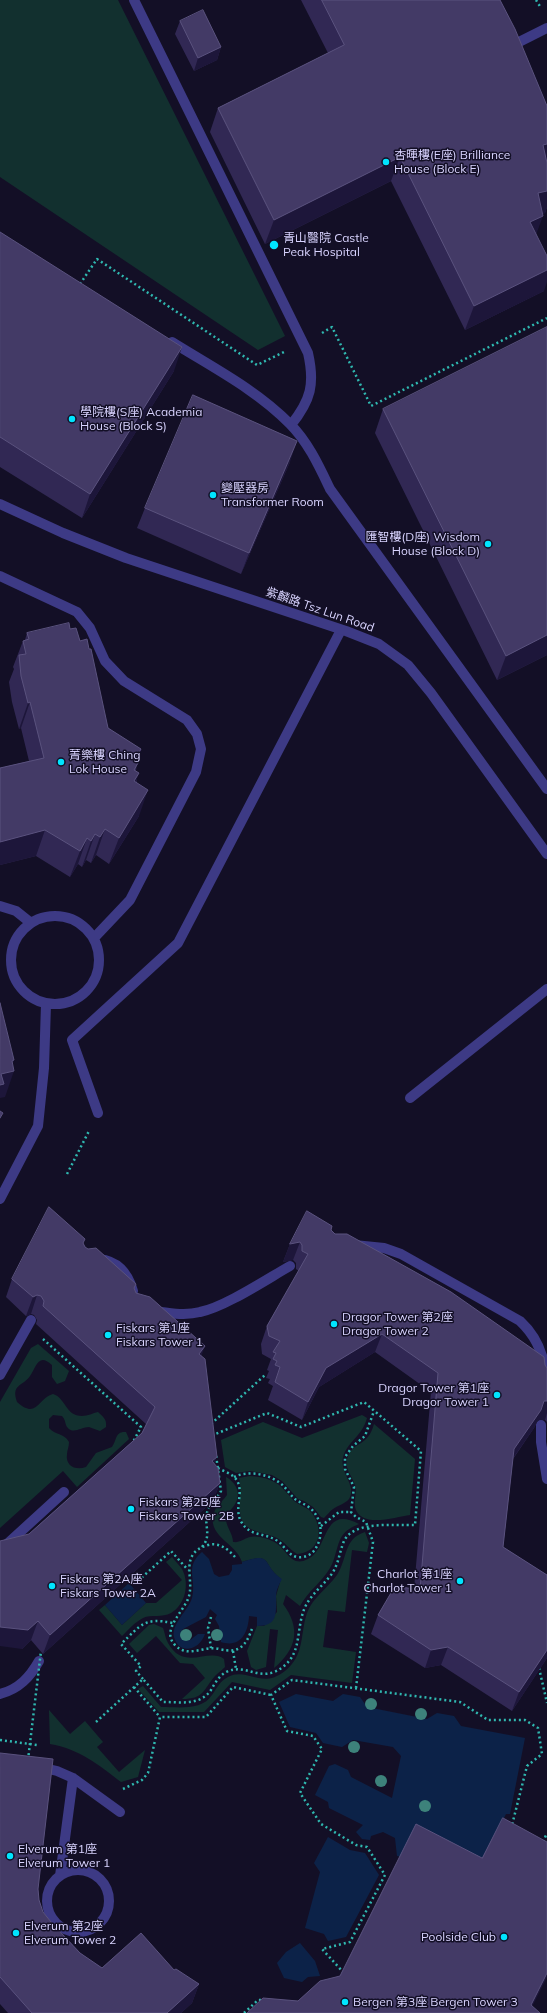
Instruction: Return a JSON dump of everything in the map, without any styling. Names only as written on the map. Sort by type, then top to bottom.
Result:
[{"type":"street","points":[[134,0],[308,353],[312,372],[310,392],[303,410],[291,425]]},
{"type":"street","points":[[512,30],[520,46],[547,28]]},
{"type":"street","points":[[166,338],[253,393],[273,408],[291,425],[310,450],[330,489],[547,789]]},
{"type":"street","name":"紫麟路 Tsz Lun Road","points":[[0,504],[64,533],[126,558],[379,644],[408,665],[431,692],[547,854]]},
{"type":"street","points":[[0,576],[77,612],[90,628],[105,661],[124,681],[187,720],[197,734],[201,749],[196,772],[130,900],[94,938]]},
{"type":"street","points":[[98,1113],[72,1040],[178,942],[341,630]]},
{"type":"street","points":[[0,906],[16,911],[30,924]]},
{"type":"street","points":[[58,916],[72,919],[85,927],[94,938],[99,952],[99,967],[95,980],[86,992],[74,1000],[60,1005],[46,1004],[32,998],[21,988],[14,976],[11,961],[13,947],[20,934],[30,924],[43,917],[58,916]]},
{"type":"street","points":[[410,1098],[547,989]]},
{"type":"street","points":[[0,1199],[38,1126],[44,1068],[46,1004]]},
{"type":"street","points":[[343,1245],[366,1245],[384,1248],[401,1254],[520,1321],[530,1330],[542,1354],[545,1368],[544,1381]]},
{"type":"street","points":[[89,1260],[106,1260],[116,1264],[125,1272],[130,1282],[136,1303]]},
{"type":"street","points":[[145,1309],[184,1314],[201,1312],[216,1307],[290,1266]]},
{"type":"street","points":[[0,1375],[30,1323]]},
{"type":"street","points":[[541,1425],[541,1442],[547,1479]]},
{"type":"street","points":[[0,1546],[6,1545],[64,1492]]},
{"type":"street","points":[[0,1694],[22,1683],[32,1673],[40,1656]]},
{"type":"street","points":[[29,1763],[57,1771],[73,1778],[120,1812]]},
{"type":"street","points":[[60,1876],[70,1871],[83,1871],[94,1875],[103,1883],[108,1894],[108,1906],[105,1918],[97,1926],[86,1932],[74,1932],[62,1928],[54,1920],[48,1909],[48,1897],[52,1885],[60,1876],[73,1778]]},
{"type":"path","points":[[67,1174],[98,1113]]},
{"type":"path","points":[[30,1323],[141,1426],[131,1446]]},
{"type":"path","points":[[210,1424],[265,1375]]},
{"type":"path","points":[[173,1623],[160,1620],[145,1622],[121,1644],[141,1666],[136,1671],[163,1702],[192,1702],[201,1700],[208,1694],[224,1673],[236,1669],[264,1675],[283,1667],[292,1658],[298,1646],[302,1616],[309,1599],[334,1572],[345,1540],[354,1530],[367,1526],[415,1525],[421,1451],[364,1402],[301,1427],[267,1413],[213,1435],[214,1442]]},
{"type":"path","points":[[356,1688],[373,1542],[366,1522],[356,1518],[351,1512],[350,1506],[354,1487],[345,1469],[345,1457],[353,1446],[365,1436],[374,1411]]},
{"type":"path","points":[[215,1448],[221,1491],[210,1505],[207,1513],[208,1536],[206,1543],[194,1554],[189,1562],[189,1597],[173,1623],[170,1637],[174,1645],[181,1650],[198,1651],[211,1648],[233,1652],[241,1647],[253,1626]]},
{"type":"path","points":[[218,1468],[234,1477],[240,1488],[238,1513],[241,1523],[249,1531],[278,1541],[289,1553],[296,1557],[305,1557],[313,1552],[321,1536],[321,1526],[311,1509],[296,1500],[280,1483],[271,1477],[250,1474],[234,1477]]},
{"type":"path","points":[[321,1526],[340,1512],[351,1512]]},
{"type":"path","points":[[202,1547],[211,1544],[220,1545],[228,1550],[234,1557]]},
{"type":"path","points":[[138,1581],[171,1552],[188,1570]]},
{"type":"path","points":[[211,1617],[208,1628],[211,1648]]},
{"type":"path","points":[[233,1652],[236,1669]]},
{"type":"path","points":[[29,1763],[40,1656]]},
{"type":"path","points":[[539,1668],[547,1702]]},
{"type":"path","points":[[96,1722],[143,1679]]},
{"type":"path","points":[[134,1687],[160,1717],[206,1717],[233,1687],[271,1695],[292,1680],[460,1702],[488,1720],[525,1720],[538,1728],[542,1754],[527,1766],[511,1831]]},
{"type":"path","points":[[271,1695],[287,1731],[313,1736],[322,1750],[300,1793],[321,1824],[356,1845],[367,1847],[385,1875],[350,1942],[322,1949],[342,1972],[348,1975]]},
{"type":"path","points":[[117,1784],[123,1789],[146,1777],[150,1768],[160,1717]]},
{"type":"path","points":[[0,1740],[41,1746]]},
{"type":"path","points":[[540,1847],[547,1833]]},
{"type":"path","points":[[244,2013],[258,2000],[271,2001]]},
{"type":"green space","points":[[0,0],[118,0],[285,336],[258,350],[0,177]]},
{"type":"green space","points":[[38,1344],[69,1371],[65,1381],[57,1384],[52,1377],[52,1365],[44,1360],[40,1361],[27,1380],[16,1389],[15,1392],[17,1402],[29,1409],[37,1406],[48,1396],[53,1394],[61,1399],[72,1413],[86,1416],[98,1412],[106,1422],[106,1427],[100,1431],[89,1427],[71,1430],[66,1425],[62,1416],[53,1415],[49,1419],[49,1428],[65,1437],[69,1442],[67,1458],[69,1464],[75,1468],[86,1467],[96,1453],[112,1447],[118,1434],[126,1432],[129,1439],[77,1487],[63,1471],[0,1528],[0,1402],[31,1348]]},
{"type":"green space","points":[[362,1415],[367,1418],[365,1424],[359,1434],[349,1445],[344,1454],[343,1461],[343,1467],[350,1483],[351,1494],[347,1501],[337,1506],[324,1518],[321,1517],[313,1507],[298,1499],[282,1481],[272,1475],[250,1471],[236,1473],[225,1467],[221,1440],[263,1422],[302,1438]]},
{"type":"green space","points":[[374,1424],[415,1459],[410,1515],[371,1520],[358,1514],[355,1507],[356,1488],[347,1468],[347,1460],[351,1451],[368,1437]]},
{"type":"green space","points":[[250,1476],[265,1478],[274,1482],[279,1485],[294,1501],[311,1512],[318,1524],[319,1531],[313,1547],[304,1553],[297,1554],[277,1538],[248,1528],[244,1524],[241,1519],[240,1512],[239,1478]]},
{"type":"green space","points":[[226,1477],[236,1487],[238,1495],[236,1503],[228,1512],[226,1517],[233,1542],[253,1537],[263,1538],[276,1543],[293,1560],[302,1561],[315,1554],[332,1524],[338,1520],[347,1519],[359,1524],[349,1529],[342,1536],[330,1568],[300,1606],[286,1595],[283,1604],[292,1621],[294,1638],[288,1653],[274,1668],[278,1630],[270,1629],[266,1667],[256,1670],[251,1667],[247,1651],[257,1626],[264,1626],[277,1612],[276,1596],[281,1579],[263,1559],[252,1559],[242,1562],[234,1549],[217,1533],[213,1519],[216,1508],[227,1495]]},
{"type":"green space","points":[[365,1532],[369,1543],[367,1552],[352,1550],[345,1612],[328,1610],[323,1647],[356,1652],[352,1683],[291,1675],[270,1690],[232,1682],[204,1712],[159,1712],[138,1689],[143,1686],[161,1707],[189,1707],[202,1704],[208,1700],[221,1683],[228,1677],[242,1675],[269,1679],[285,1671],[296,1658],[299,1651],[307,1613],[310,1607],[316,1598],[337,1575],[349,1544],[358,1535]]},
{"type":"green space","points":[[172,1557],[182,1569],[186,1581],[185,1594],[180,1605],[171,1613],[143,1618],[134,1624],[122,1636],[99,1610],[105,1605],[122,1625],[146,1603],[156,1603],[182,1580],[166,1562]]},
{"type":"green space","points":[[154,1624],[163,1628],[168,1643],[174,1652],[181,1656],[189,1658],[218,1656],[224,1659],[225,1667],[215,1676],[199,1695],[189,1699],[182,1699],[205,1678],[193,1664],[180,1663],[156,1636],[137,1653],[129,1644],[149,1625]]},
{"type":"green space","points":[[49,1710],[70,1734],[85,1721],[103,1742],[97,1747],[119,1772],[145,1750],[138,1777],[121,1782],[96,1763],[79,1753],[50,1744]]},
{"type":"water","points":[[202,1552],[209,1559],[214,1574],[219,1577],[229,1575],[232,1570],[232,1565],[242,1564],[242,1562],[259,1558],[266,1561],[271,1569],[282,1579],[277,1592],[276,1614],[269,1624],[257,1626],[257,1617],[249,1616],[247,1628],[242,1638],[233,1643],[221,1642],[219,1626],[215,1619],[217,1615],[210,1609],[206,1617],[183,1629],[181,1632],[183,1639],[187,1640],[191,1640],[198,1634],[205,1634],[202,1640],[194,1647],[189,1649],[180,1647],[174,1637],[175,1627],[192,1598],[192,1568]]},
{"type":"water","points":[[129,1583],[146,1603],[122,1625],[105,1605]]},
{"type":"water","points":[[296,1694],[333,1701],[343,1694],[360,1697],[367,1707],[427,1719],[437,1713],[454,1716],[461,1726],[525,1738],[510,1814],[506,1814],[477,1871],[397,1856],[395,1838],[383,1832],[371,1836],[370,1840],[362,1839],[356,1832],[363,1825],[329,1808],[328,1802],[315,1795],[329,1766],[335,1764],[348,1770],[351,1777],[392,1798],[401,1756],[393,1747],[353,1740],[342,1747],[323,1743],[316,1733],[290,1727],[279,1702]]},
{"type":"water","points":[[328,1837],[350,1850],[365,1853],[379,1875],[346,1937],[328,1941],[324,1934],[305,1928],[320,1872],[314,1863]]},
{"type":"water","points":[[300,1943],[315,1961],[320,1976],[308,1977],[302,1982],[284,1978],[277,1963],[286,1952]]},
{"type":"building","name":"杏暉樓(E座) Brilliance House (Block E)","points":[[322,0],[500,0],[515,29],[547,106],[547,144],[543,145],[547,163],[547,191],[538,193],[543,216],[530,222],[547,256],[547,270],[474,306],[400,157],[274,220],[218,108],[344,45]]},
{"type":"building","points":[[203,10],[221,47],[198,58],[180,21]]},
{"type":"building","name":"學院樓(S座) Academia House (Block S)","points":[[0,232],[182,347],[90,494],[0,437]]},
{"type":"building","name":"匯智樓(D座) Wisdom House (Block D)","points":[[547,327],[547,635],[506,656],[383,409]]},
{"type":"building","name":"變壓器房 Transformer Room","points":[[193,395],[297,441],[249,553],[145,508]]},
{"type":"building","name":"菁樂樓 Ching Lok House","points":[[69,623],[70,629],[76,628],[80,641],[87,639],[89,649],[91,649],[108,728],[141,749],[134,761],[138,763],[134,770],[139,773],[134,781],[148,790],[119,838],[105,829],[100,837],[95,834],[91,841],[87,838],[80,851],[45,830],[0,842],[0,768],[44,758],[30,702],[28,703],[21,676],[19,655],[26,654],[23,641],[29,639],[27,633]]},
{"type":"building","points":[[0,1003],[14,1060],[12,1061],[14,1071],[1,1074],[4,1084],[0,1085]]},
{"type":"building","points":[[0,1111],[3,1113],[0,1118]]},
{"type":"building","points":[[49,1207],[85,1239],[83,1243],[85,1247],[88,1249],[96,1248],[136,1284],[134,1288],[136,1293],[150,1297],[205,1346],[199,1354],[205,1359],[217,1457],[212,1461],[218,1468],[220,1483],[50,1635],[38,1621],[28,1630],[0,1627],[0,1541],[29,1534],[142,1433],[155,1407],[43,1306],[44,1301],[41,1296],[37,1295],[33,1297],[12,1279]]},
{"type":"building","points":[[307,1211],[332,1226],[331,1230],[335,1234],[347,1234],[451,1292],[544,1357],[547,1368],[547,1401],[544,1401],[541,1410],[514,1449],[503,1547],[547,1575],[547,1650],[519,1692],[448,1647],[431,1650],[378,1615],[395,1586],[420,1590],[438,1373],[382,1334],[326,1368],[308,1402],[275,1382],[280,1367],[275,1365],[277,1361],[273,1359],[276,1353],[273,1352],[280,1341],[269,1336],[267,1326],[308,1254],[302,1251],[302,1245],[300,1242],[290,1244]]},
{"type":"building","points":[[0,1753],[53,1759],[38,1889],[39,1900],[43,1912],[80,1953],[102,1968],[141,1933],[174,1970],[176,1969],[199,1984],[167,2013],[32,2013],[0,1977]]},
{"type":"building","points":[[503,1818],[547,1842],[547,1973],[531,2005],[540,2013],[247,2013],[263,1998],[298,2001],[320,1981],[340,1976],[416,1824],[482,1858]]},
{"type":"place","name":"杏暉樓(E座) Brilliance House (Block E)","points":[[386,162]]},
{"type":"place","name":"青山醫院 Castle Peak Hospital","points":[[274,245]]},
{"type":"place","name":"學院樓(S座) Academia House (Block S)","points":[[72,419]]},
{"type":"place","name":"變壓器房 Transformer Room","points":[[213,495]]},
{"type":"place","name":"匯智樓(D座) Wisdom House (Block D)","points":[[488,544]]},
{"type":"place","name":"菁樂樓 Ching Lok House","points":[[61,762]]},
{"type":"place","name":"Dragor Tower 第2座 Dragor Tower 2","points":[[334,1324]]},
{"type":"place","name":"Fiskars 第1座 Fiskars Tower 1","points":[[108,1335]]},
{"type":"place","name":"Dragor Tower 第1座 Dragor Tower 1","points":[[497,1395]]},
{"type":"place","name":"Fiskars 第2B座 Fiskars Tower 2B","points":[[131,1509]]},
{"type":"place","name":"Charlot 第1座 Charlot Tower 1","points":[[460,1581]]},
{"type":"place","name":"Fiskars 第2A座 Fiskars Tower 2A","points":[[52,1586]]},
{"type":"place","name":"Elverum 第1座 Elverum Tower 1","points":[[10,1856]]},
{"type":"place","name":"Elverum 第2座 Elverum Tower 2","points":[[16,1933]]},
{"type":"place","name":"Poolside Club","points":[[504,1937]]},
{"type":"place","name":"Bergen 第3座 Bergen Tower 3","points":[[345,2002]]}]
